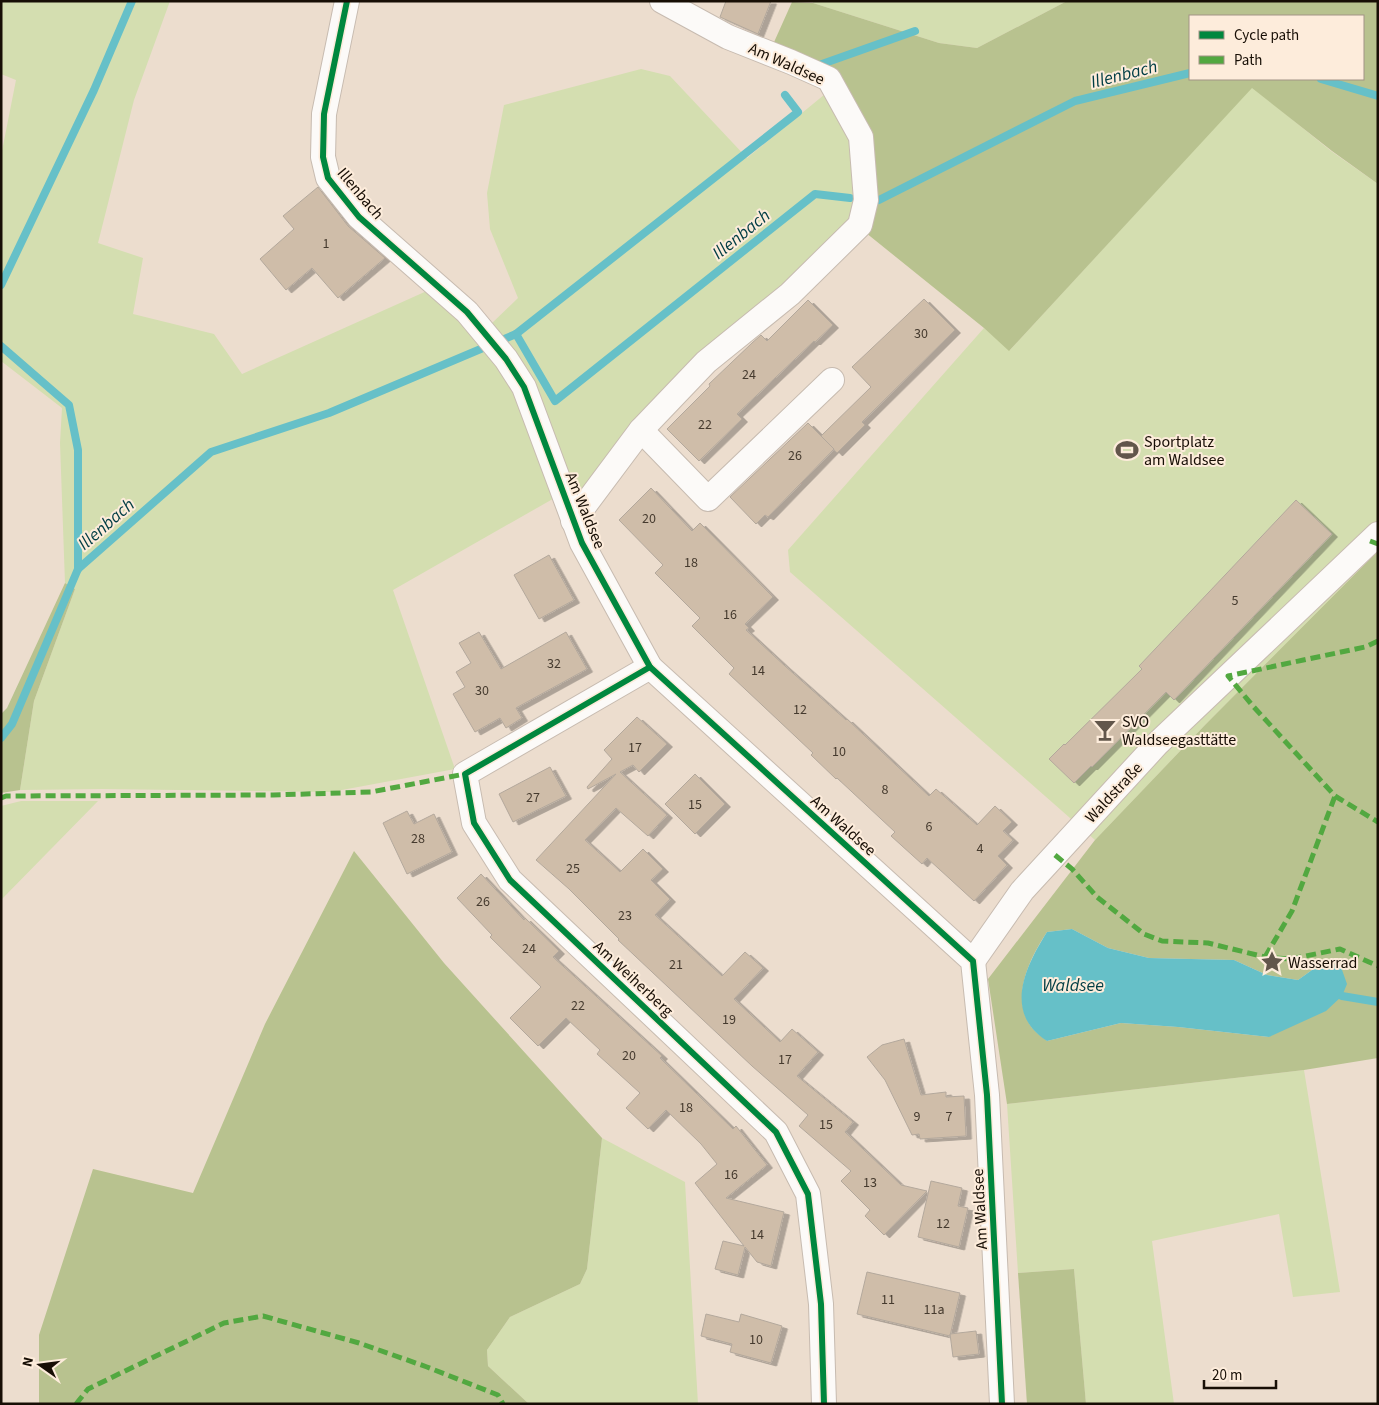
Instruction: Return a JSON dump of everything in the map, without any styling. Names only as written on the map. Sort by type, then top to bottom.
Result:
[{"type":"street","name":"Illenbach","points":[[347,1],[324,114],[323,157],[328,178],[359,217],[467,312],[481,328]]},
{"type":"street","name":"Am Waldsee","points":[[572,521],[641,430],[706,362],[790,294],[860,225],[866,200],[861,137],[830,79],[728,37],[662,1]]},
{"type":"street","name":"Am Waldsee","points":[[481,328],[506,359],[524,387],[572,521],[582,543],[650,667],[973,961],[987,1095],[1002,1404]]},
{"type":"street","points":[[641,430],[708,499],[832,380]]},
{"type":"street","name":"Waldstraße","points":[[973,961],[1022,891],[1158,744],[1378,534]]},
{"type":"street","name":"Am Weiherberg","points":[[650,667],[464,774],[474,823],[510,880],[776,1132],[808,1194],[820,1304],[824,1404]]},
{"type":"green space","points":[[1,1],[170,1],[134,100],[98,243],[143,258],[133,314],[214,334],[242,374],[429,290],[504,364],[558,496],[393,590],[455,769],[331,792],[102,789],[20,790],[34,701],[75,589],[65,583],[60,443],[62,408],[1,361],[1,156],[16,80],[1,74]]},
{"type":"green space","points":[[813,1],[1067,1],[977,48],[939,43],[813,3]]},
{"type":"green space","points":[[1067,1],[1378,1],[1378,184],[1332,151],[1252,88],[1009,351],[984,328],[850,220],[866,164],[830,90],[766,60],[792,2],[813,3],[939,43],[977,48]]},
{"type":"green space","points":[[641,69],[670,76],[747,158],[830,90],[866,164],[850,220],[579,505],[491,324],[518,298],[490,229],[487,193],[504,105]]},
{"type":"green space","name":"Sportplatz am Waldsee","points":[[1252,87],[1331,151],[1378,184],[1378,551],[1204,726],[1095,840],[790,572],[788,550],[984,328],[1010,350]]},
{"type":"green space","points":[[1378,551],[1378,1058],[1304,1070],[1007,1104],[988,979],[1095,840],[1204,726]],"holes":[[[1072,929],[1108,948],[1149,958],[1234,960],[1267,975],[1298,980],[1319,965],[1269,1037],[1121,1023],[1047,1041],[1030,1025],[1022,1001],[1025,977],[1029,965],[1047,932]]]},
{"type":"green space","points":[[65,583],[75,589],[34,701],[20,790],[1,793],[1,714],[7,708]]},
{"type":"green space","points":[[21,801],[98,801],[1,900],[1,806]]},
{"type":"green space","points":[[354,851],[444,963],[602,1138],[587,1269],[580,1284],[510,1317],[487,1350],[488,1366],[529,1404],[39,1404],[39,1335],[93,1169],[193,1193],[265,1024]]},
{"type":"green space","points":[[1304,1070],[1340,1292],[1293,1297],[1279,1214],[1152,1241],[1174,1404],[1086,1404],[1074,1269],[1018,1273],[1007,1104]]},
{"type":"green space","points":[[602,1138],[685,1182],[698,1404],[529,1404],[488,1366],[487,1350],[510,1317],[580,1284],[587,1269]]},
{"type":"green space","points":[[1074,1269],[1086,1404],[1027,1404],[1018,1273]]},
{"type":"water","name":"Waldsee","points":[[1072,929],[1108,948],[1149,958],[1234,960],[1267,975],[1298,980],[1319,965],[1329,962],[1341,967],[1347,984],[1342,996],[1326,1011],[1269,1037],[1121,1023],[1047,1041],[1033,1030],[1025,1017],[1022,989],[1032,960],[1047,932]]},
{"type":"building","points":[[726,1],[771,1],[758,34],[720,17]]},
{"type":"building","points":[[318,187],[348,226],[385,258],[338,298],[312,268],[286,290],[260,259],[294,229],[283,216]]},
{"type":"building","points":[[924,299],[955,330],[862,422],[865,425],[837,453],[821,436],[871,387],[852,367]]},
{"type":"building","points":[[808,300],[833,325],[737,414],[742,419],[699,461],[667,429],[710,386],[709,384],[752,343],[761,335],[767,341]]},
{"type":"building","points":[[808,423],[834,449],[768,517],[765,515],[756,524],[730,497]]},
{"type":"building","points":[[651,488],[692,531],[700,523],[773,597],[745,624],[749,628],[746,630],[847,719],[929,796],[936,789],[977,825],[995,806],[1012,822],[1003,831],[1013,840],[998,856],[1007,865],[974,901],[927,858],[922,864],[891,836],[895,832],[836,779],[811,755],[813,753],[729,674],[734,668],[692,626],[700,618],[655,573],[663,565],[619,520]]},
{"type":"building","points":[[1296,500],[1332,534],[1174,700],[1166,692],[1074,783],[1049,759],[1142,669],[1139,666]]},
{"type":"building","points":[[549,555],[574,600],[539,619],[514,575]]},
{"type":"building","points":[[479,632],[501,669],[566,632],[587,669],[516,708],[522,718],[506,728],[500,718],[475,732],[453,694],[465,687],[456,672],[471,663],[459,643]]},
{"type":"building","points":[[637,717],[667,744],[639,772],[633,765],[620,772],[667,815],[648,836],[616,808],[585,840],[620,872],[643,849],[663,869],[651,880],[670,899],[655,915],[722,976],[745,952],[763,968],[734,999],[780,1042],[792,1029],[818,1052],[797,1076],[853,1122],[845,1132],[901,1185],[927,1191],[884,1235],[865,1216],[870,1210],[841,1181],[851,1171],[799,1126],[808,1115],[752,1066],[618,940],[569,889],[536,860],[616,774],[588,789],[587,787],[612,759],[604,750]]},
{"type":"building","points":[[550,767],[566,796],[513,822],[499,794]]},
{"type":"building","points":[[695,774],[725,804],[695,834],[665,804]]},
{"type":"building","points":[[407,811],[414,824],[434,814],[452,852],[407,874],[383,823]]},
{"type":"building","points":[[481,874],[524,920],[525,918],[559,951],[553,957],[662,1056],[660,1058],[733,1129],[736,1126],[767,1165],[726,1198],[784,1212],[771,1266],[757,1262],[745,1247],[738,1275],[715,1269],[723,1241],[744,1246],[695,1183],[717,1164],[701,1144],[666,1110],[648,1129],[626,1108],[640,1093],[597,1054],[600,1050],[566,1018],[538,1046],[510,1018],[541,987],[490,937],[492,935],[457,898]]},
{"type":"building","points":[[904,1039],[921,1095],[946,1092],[946,1097],[964,1096],[966,1136],[920,1139],[919,1134],[912,1135],[885,1080],[867,1057],[882,1045]]},
{"type":"building","points":[[931,1181],[962,1188],[958,1206],[968,1208],[959,1247],[918,1237]]},
{"type":"building","points":[[867,1272],[960,1293],[950,1336],[857,1314]]},
{"type":"building","points":[[706,1314],[739,1322],[741,1314],[782,1326],[771,1363],[730,1352],[732,1344],[701,1336]]},
{"type":"building","points":[[976,1331],[979,1354],[953,1357],[950,1334]]},
{"type":"waterway","points":[[1,285],[94,90],[132,1]]},
{"type":"waterway","points":[[822,64],[915,31]]},
{"type":"waterway","name":"Illenbach","points":[[879,200],[1075,101],[1189,73]]},
{"type":"waterway","name":"Illenbach","points":[[1324,80],[1378,96]]},
{"type":"waterway","points":[[516,334],[798,112],[785,95]]},
{"type":"waterway","name":"Illenbach","points":[[1,738],[12,724],[78,569],[211,452],[329,413],[516,334],[555,401],[815,194],[850,198]]},
{"type":"waterway","points":[[1,346],[69,405],[78,450],[78,569]]},
{"type":"waterway","points":[[1342,996],[1378,1002]]},
{"type":"marked path","points":[[1370,541],[1378,544]]},
{"type":"marked path","points":[[1378,641],[1365,647],[1228,676],[1335,796],[1378,822]]},
{"type":"marked path","points":[[1,798],[6,796],[273,795],[371,792],[465,774]]},
{"type":"marked path","points":[[1265,957],[1292,911],[1335,796]]},
{"type":"marked path","points":[[1055,855],[1072,869],[1097,897],[1144,934],[1162,941],[1208,943],[1265,957],[1291,959],[1340,949],[1378,966]]},
{"type":"marked path","points":[[76,1404],[88,1389],[224,1323],[263,1316],[359,1343],[427,1367],[498,1395],[503,1404]]},
{"type":"cycle path","points":[[347,1],[324,114],[323,157],[328,178],[359,217],[467,312],[506,359],[524,387],[582,543],[650,667],[973,961],[987,1095],[1002,1404]]},
{"type":"cycle path","points":[[650,667],[465,774],[474,823],[510,880],[776,1132],[808,1194],[821,1304],[824,1404]]},
{"type":"place","name":"Sportplatz am Waldsee","points":[[1127,450]]},
{"type":"place","name":"SVO Waldseegasttätte","points":[[1105,730]]},
{"type":"place","name":"Wasserrad","points":[[1272,962]]}]
